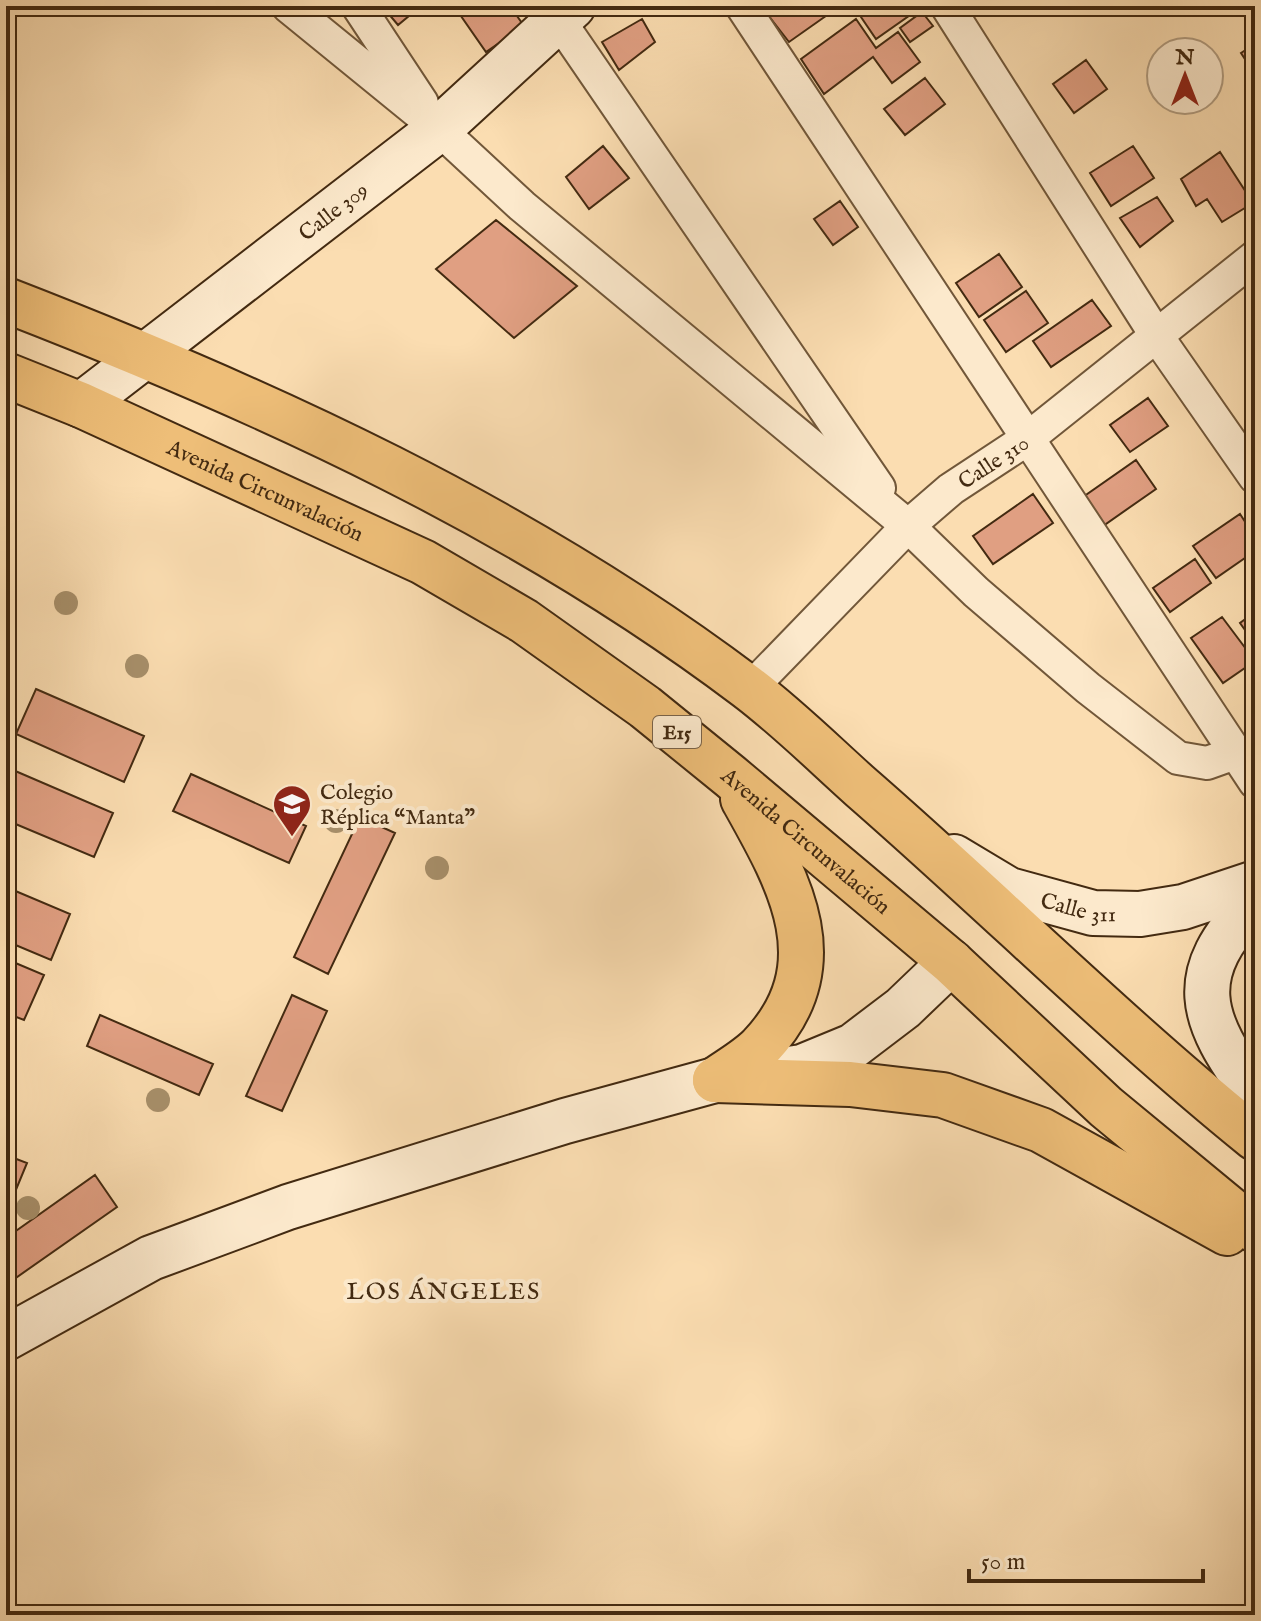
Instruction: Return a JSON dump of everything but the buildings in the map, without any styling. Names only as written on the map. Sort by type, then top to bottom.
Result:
[{"type":"highway","points":[[6,300],[147,355],[320,433],[493,521],[595,580],[750,689],[1255,1138]]},
{"type":"highway","name":"Avenida Circunvalación","points":[[6,375],[81,405],[423,562],[536,630],[645,707],[730,776],[951,962],[1106,1107],[1255,1230]]},
{"type":"highway","points":[[715,1080],[757,1050],[783,1020],[797,988],[801,957],[799,917],[788,881],[730,776]]},
{"type":"highway","points":[[715,1080],[850,1084],[943,1095],[1041,1130],[1255,1249]]},
{"type":"street","points":[[288,6],[439,129],[522,206],[908,526],[976,592],[1065,669],[1178,758],[1207,763],[1235,753]]},
{"type":"street","points":[[358,6],[439,129]]},
{"type":"street","points":[[742,6],[1255,782]]},
{"type":"street","points":[[947,6],[1156,335],[1255,477]]},
{"type":"street","points":[[560,10],[908,526]]},
{"type":"street","name":"Calle 309","points":[[81,405],[439,129],[560,10]]},
{"type":"street","name":"Calle 310","points":[[750,689],[908,526],[951,489],[1027,439],[1255,257]]},
{"type":"street","name":"Calle 311","points":[[915,834],[1009,890],[1093,913],[1140,914],[1183,907],[1255,883]]},
{"type":"street","points":[[1255,903],[1223,940],[1211,963],[1208,1015],[1228,1057],[1255,1093]]},
{"type":"street","points":[[6,1338],[151,1258],[288,1207],[565,1121],[715,1080],[802,1067],[853,1046],[903,1008],[951,962]]},
{"type":"place","name":"Colegio Réplica “Manta”","points":[[292,838]]},
{"type":"district","name":"LOS ÁNGELES","points":[[444,1291]]}]
